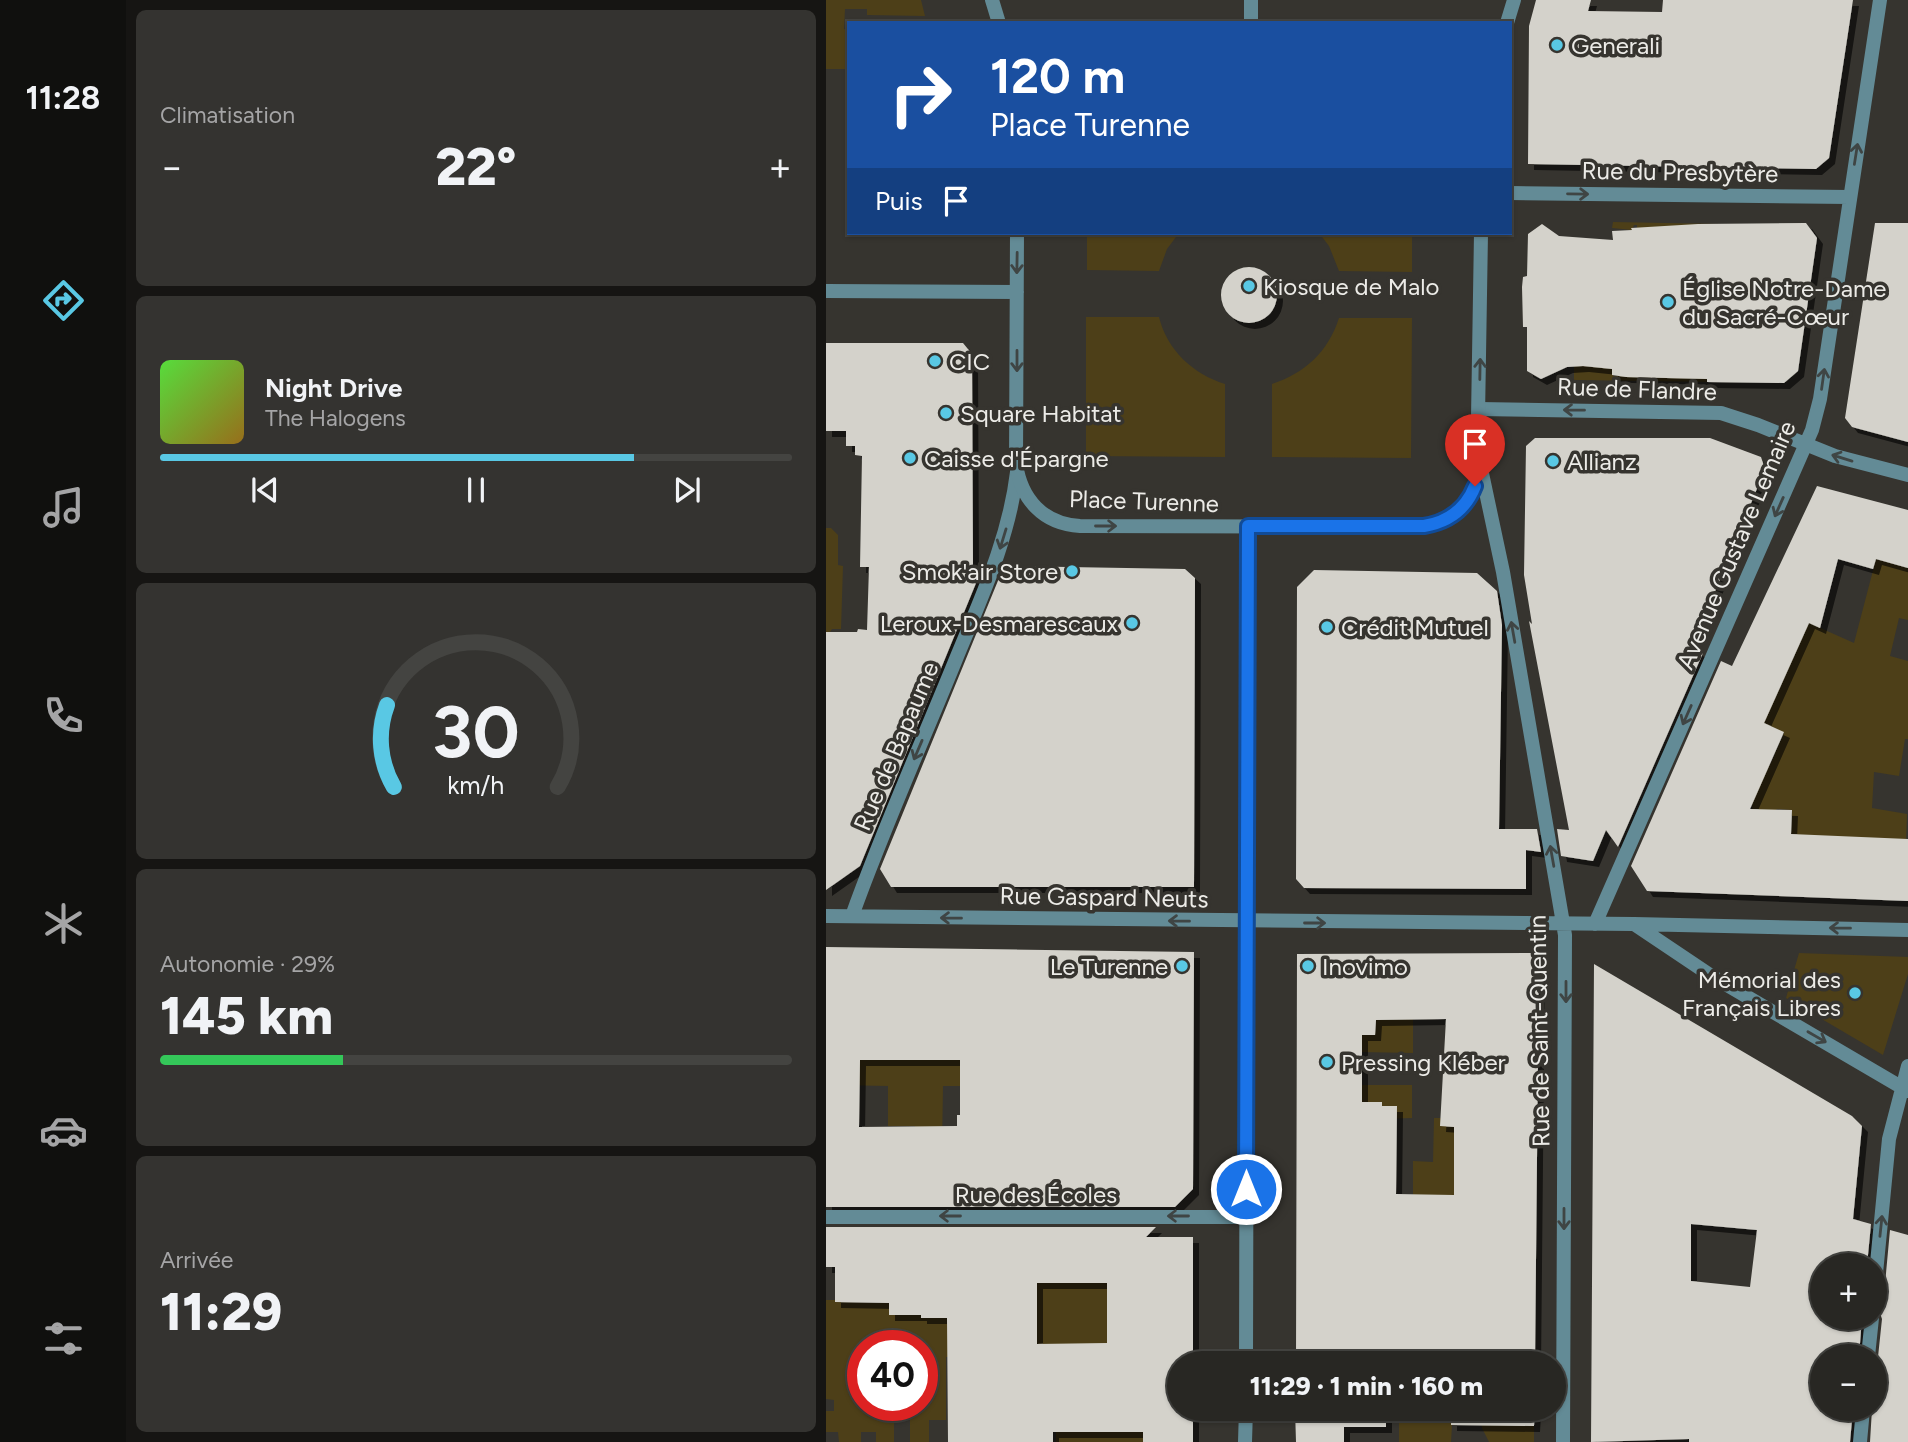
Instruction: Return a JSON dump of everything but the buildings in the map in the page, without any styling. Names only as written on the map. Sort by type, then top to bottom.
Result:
[{"type":"street","points":[[992,0],[998,21]]},
{"type":"street","points":[[1251,0],[1251,21]]},
{"type":"street","points":[[1508,21],[1514,0]]},
{"type":"street","name":"Avenue Gustave Lemaire","points":[[1595,924],[1807,445],[1820,399],[1880,0]]},
{"type":"street","name":"Rue du Presbytère","points":[[1512,193],[1849,197]]},
{"type":"street","name":"Place Turenne","points":[[1017,235],[1017,472],[1022,490],[1031,503],[1044,514],[1068,525],[1412,527],[1433,525],[1448,518],[1467,500],[1477,479],[1481,235]]},
{"type":"street","points":[[826,291],[1017,292]]},
{"type":"street","name":"Rue de Flandre","points":[[1479,409],[1721,413],[1844,459],[1908,475]]},
{"type":"street","name":"Rue de Saint-Quentin","points":[[1479,459],[1503,572],[1563,923],[1566,958],[1563,1442]]},
{"type":"street","name":"Rue de Bapaume","points":[[852,916],[993,570],[1011,513],[1017,472]]},
{"type":"street","points":[[1246,1351],[1248,526]]},
{"type":"street","name":"Rue Gaspard Neuts","points":[[826,916],[1563,923],[1908,930]]},
{"type":"street","points":[[1634,924],[1710,975],[1905,1088]]},
{"type":"street","points":[[1878,1253],[1889,1139],[1905,1088],[1908,1066]]},
{"type":"street","name":"Rue des Écoles","points":[[826,1216],[1246,1217]]},
{"type":"street","points":[[1245,1442],[1246,1421]]},
{"type":"street","points":[[1860,1442],[1862,1421]]},
{"type":"shaded area","points":[[826,0],[921,0],[925,16],[867,15],[867,9],[845,9],[847,69],[826,69]]},
{"type":"shaded area","points":[[1613,222],[1719,224],[1719,252],[1637,228],[1637,225],[1634,225],[1632,230],[1612,228]]},
{"type":"shaded area","points":[[1087,235],[1178,235],[1167,249],[1159,271],[1087,270]]},
{"type":"shaded area","points":[[1321,235],[1412,235],[1412,272],[1339,271],[1329,246]]},
{"type":"shaded area","points":[[1086,317],[1159,317],[1168,340],[1183,359],[1202,374],[1225,384],[1225,457],[1086,456]]},
{"type":"shaded area","points":[[1339,318],[1412,318],[1411,458],[1272,457],[1272,384],[1295,374],[1314,360],[1329,341]]},
{"type":"shaded area","points":[[1574,363],[1612,363],[1613,376],[1636,378],[1637,375],[1683,372],[1719,382],[1574,380]]},
{"type":"shaded area","points":[[826,528],[831,528],[838,535],[838,565],[843,566],[841,629],[832,629],[830,632],[826,632]]},
{"type":"shaded area","points":[[1876,559],[1908,568],[1908,620],[1899,618],[1890,656],[1908,661],[1908,739],[1905,739],[1899,776],[1874,772],[1872,808],[1907,814],[1906,842],[1791,846],[1792,810],[1777,809],[1751,837],[1753,786],[1771,763],[1784,733],[1763,723],[1809,623],[1854,643]]},
{"type":"shaded area","points":[[1799,953],[1908,957],[1908,974],[1883,1055],[1786,998]]},
{"type":"shaded area","points":[[1413,1019],[1413,1053],[1359,1052],[1360,1035],[1375,1035],[1376,1020]]},
{"type":"shaded area","points":[[861,1023],[950,1039],[975,1086],[943,1086],[942,1148],[915,1148],[915,1126],[888,1126],[888,1086],[836,1085]]},
{"type":"shaded area","points":[[1345,1085],[1412,1085],[1412,1118],[1381,1119],[1381,1102],[1356,1102]]},
{"type":"shaded area","points":[[1434,1118],[1487,1118],[1454,1162],[1454,1179],[1493,1195],[1413,1195],[1413,1161],[1433,1162]]},
{"type":"shaded area","points":[[1058,1269],[1107,1269],[1107,1290],[1123,1290],[1090,1432],[1143,1432],[1143,1442],[1056,1442],[1056,1397],[1046,1357],[946,1357],[946,1420],[938,1420],[938,1330],[847,1330],[847,1421],[894,1421],[894,1442],[876,1442],[876,1432],[861,1432],[861,1442],[839,1442],[838,1432],[826,1432],[826,1411],[834,1411],[834,1400],[826,1399],[826,1300],[889,1303],[889,1315],[936,1282],[1030,1324],[1037,1324],[1037,1283],[1057,1283]]},
{"type":"shaded area","points":[[910,1421],[929,1421],[929,1442],[910,1442]]},
{"type":"shaded area","points":[[1399,1421],[1452,1421],[1451,1442],[1399,1442]]},
{"type":"shaded area","points":[[1481,1421],[1534,1426],[1534,1442],[1489,1442]]},
{"type":"place","name":"Generali","points":[[1557,45]]},
{"type":"place","name":"Kiosque de Malo","points":[[1249,286]]},
{"type":"place","name":"Église Notre-Dame du Sacré-Cœur","points":[[1668,302]]},
{"type":"place","name":"CIC","points":[[935,361]]},
{"type":"place","name":"Square Habitat","points":[[946,413]]},
{"type":"place","name":"Caisse d'Épargne","points":[[910,458]]},
{"type":"place","name":"Allianz","points":[[1553,461]]},
{"type":"place","name":"Smok'air Store","points":[[1072,571]]},
{"type":"place","name":"Leroux-Desmarescaux","points":[[1132,623]]},
{"type":"place","name":"Crédit Mutuel","points":[[1327,627]]},
{"type":"place","name":"Le Turenne","points":[[1182,966]]},
{"type":"place","name":"Inovimo","points":[[1308,966]]},
{"type":"place","name":"Mémorial des Français Libres","points":[[1855,993]]},
{"type":"place","name":"Pressing Kléber","points":[[1327,1062]]},
{"type":"route","points":[[1246,1189],[1248,526],[1424,526],[1441,522],[1456,513],[1472,494],[1475,486]]}]
